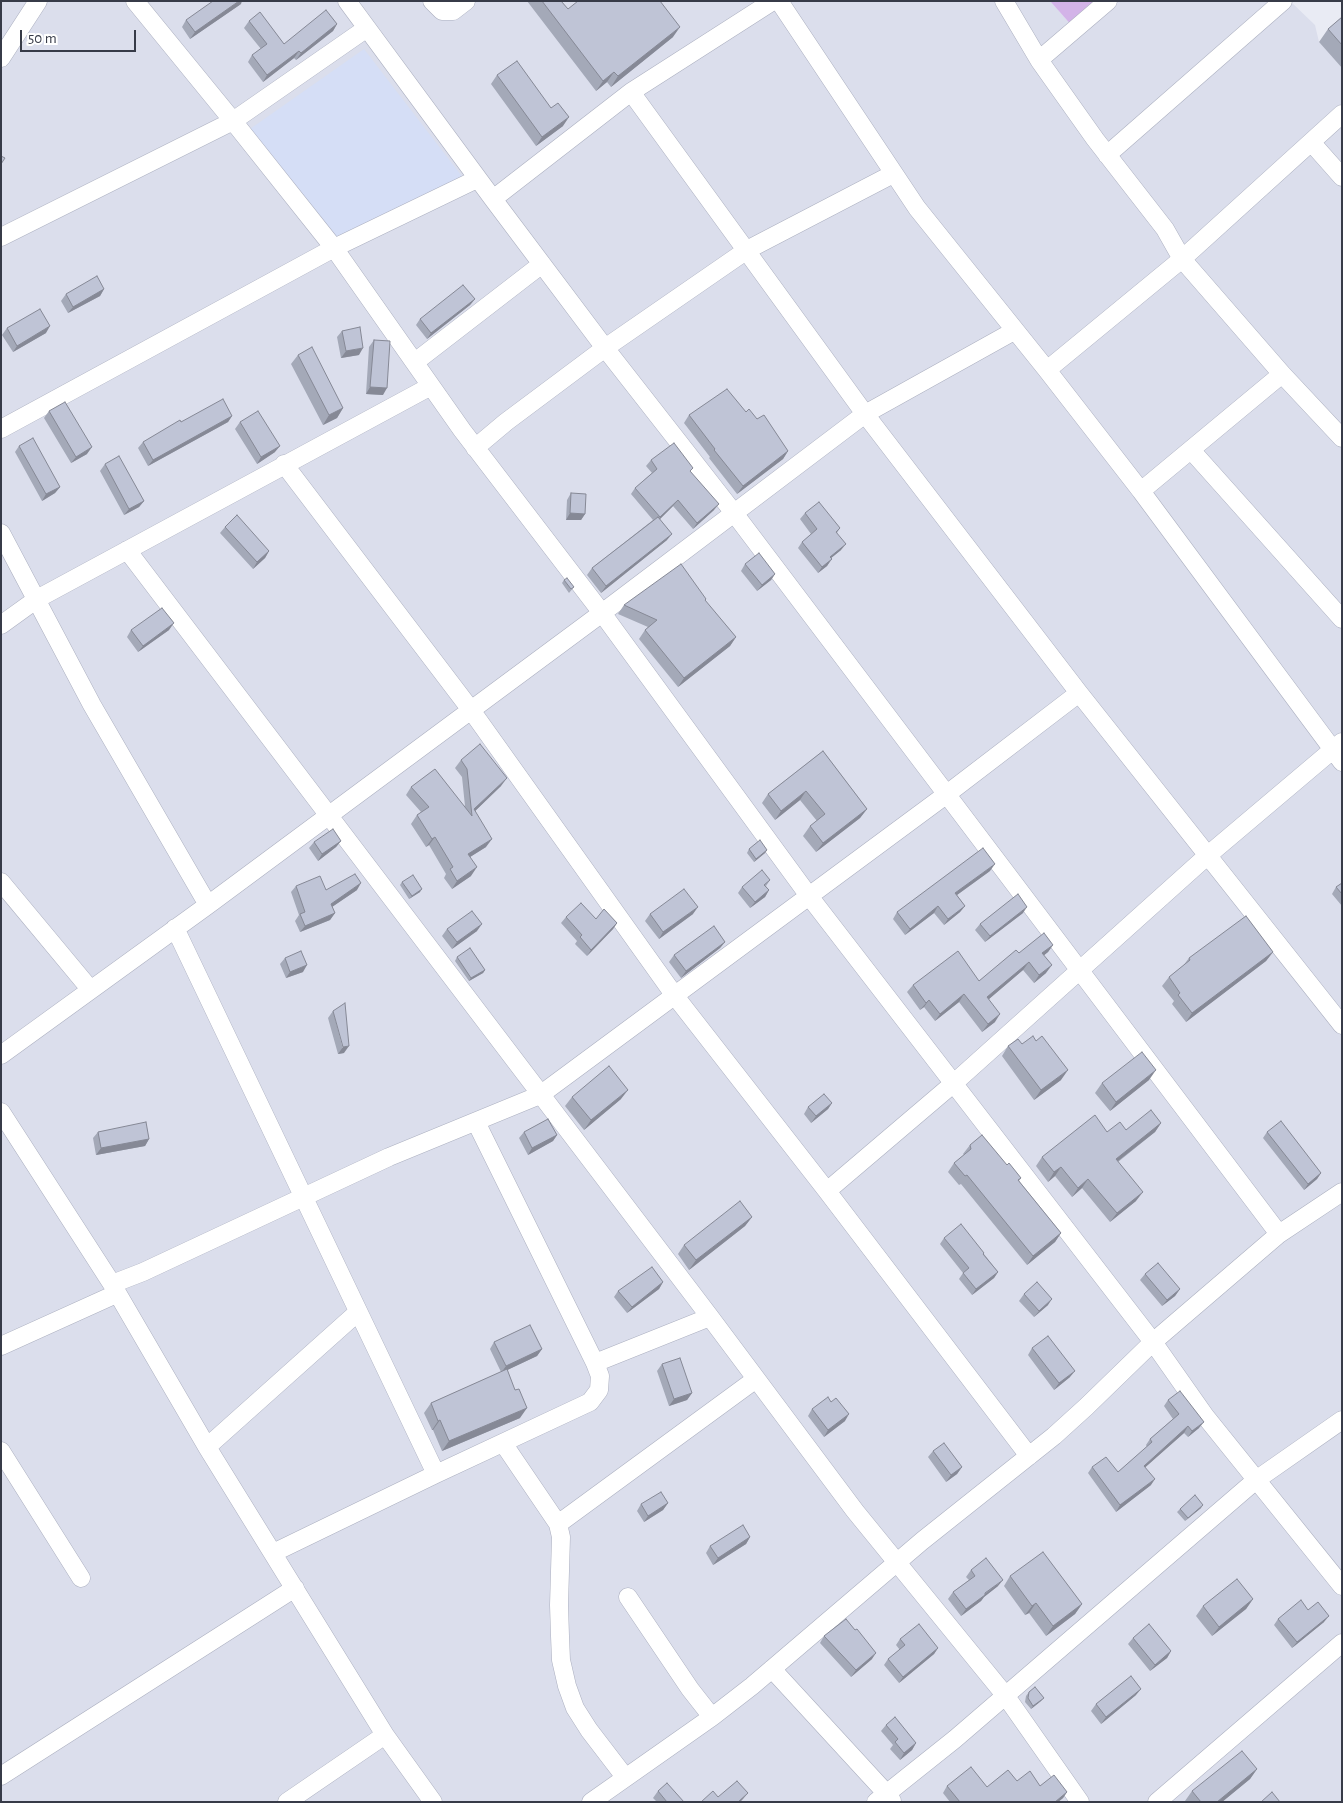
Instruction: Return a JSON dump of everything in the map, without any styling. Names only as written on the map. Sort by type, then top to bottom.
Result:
[{"type":"street","points":[[1,58],[38,1]]},
{"type":"street","points":[[134,1],[334,248],[475,448],[602,613],[809,896],[1153,1342],[1205,1416],[1342,1586]]},
{"type":"street","points":[[347,1],[605,348],[734,513],[1279,1234]]},
{"type":"street","points":[[432,1],[442,11],[453,11],[466,1]]},
{"type":"street","points":[[493,199],[630,92],[772,1]]},
{"type":"street","points":[[779,1],[917,208],[1141,491],[1338,752],[1207,856],[954,1083],[827,1192]]},
{"type":"street","points":[[1004,1],[1039,60],[1107,155],[1165,229],[1182,259],[1282,374],[1342,438]]},
{"type":"street","points":[[1039,60],[1108,1]]},
{"type":"street","points":[[1107,155],[1283,1]]},
{"type":"street","points":[[1,237],[233,121],[367,28]]},
{"type":"street","points":[[630,92],[865,414],[1079,693],[1342,1025]]},
{"type":"street","points":[[1047,370],[1182,259],[1342,114]]},
{"type":"street","points":[[1311,142],[1342,177]]},
{"type":"street","points":[[475,448],[506,422],[605,348],[747,250],[893,174]]},
{"type":"street","points":[[1,429],[334,248],[477,178]]},
{"type":"street","points":[[415,362],[542,264]]},
{"type":"street","points":[[1,1055],[208,905],[602,613],[865,414],[1014,331]]},
{"type":"street","points":[[1141,491],[1282,374]]},
{"type":"street","points":[[1,626],[37,599],[431,386]]},
{"type":"street","points":[[1190,450],[1342,619]]},
{"type":"street","points":[[284,464],[471,710],[675,996],[1028,1456]]},
{"type":"street","points":[[1,533],[92,705],[208,905]]},
{"type":"street","points":[[127,550],[329,814],[850,1504],[1005,1695],[1080,1802]]},
{"type":"street","points":[[1,1346],[114,1289],[142,1272],[303,1197],[390,1157],[540,1095],[947,794],[1079,693]]},
{"type":"street","points":[[1,882],[90,990]]},
{"type":"street","points":[[175,928],[436,1474]]},
{"type":"street","points":[[1,1112],[114,1289],[207,1447],[384,1735],[433,1802]]},
{"type":"street","points":[[273,1553],[590,1402],[599,1390],[600,1376],[595,1363],[476,1122]]},
{"type":"street","points":[[591,1802],[712,1717],[772,1669],[897,1561],[1086,1407],[1153,1342],[1279,1234],[1342,1192]]},
{"type":"street","points":[[207,1447],[358,1312]]},
{"type":"street","points":[[595,1363],[710,1317]]},
{"type":"street","points":[[558,1524],[756,1379]]},
{"type":"street","points":[[772,1669],[885,1799],[1256,1480],[1342,1420]]},
{"type":"street","points":[[503,1443],[558,1524],[561,1537],[560,1644],[561,1660],[567,1686],[575,1708],[589,1730],[625,1777]]},
{"type":"street","points":[[1,1451],[81,1578]]},
{"type":"street","points":[[2,1774],[295,1588]]},
{"type":"street","points":[[628,1597],[690,1689],[712,1717]]},
{"type":"street","points":[[1157,1802],[1342,1643]]},
{"type":"street","points":[[287,1802],[384,1735]]},
{"type":"shaded area","points":[[1,1],[1050,1],[1073,27],[1103,1],[1290,1],[1315,25],[1319,42],[1342,68],[1342,1802],[1,1802]]},
{"type":"shaded area","points":[[1050,1],[1103,1],[1073,27]]},
{"type":"shaded area","points":[[364,49],[464,179],[339,240],[250,129]]},
{"type":"building","points":[[213,1],[239,1],[195,32],[186,20]]},
{"type":"building","points":[[542,1],[561,1],[568,9],[578,1],[660,1],[680,27],[618,76],[614,72],[603,81]]},
{"type":"building","points":[[326,10],[337,24],[301,53],[299,51],[267,75],[252,55],[267,44],[249,21],[260,12],[284,44]]},
{"type":"building","points":[[1342,17],[1342,45],[1328,29]]},
{"type":"building","points":[[517,61],[551,108],[558,103],[569,117],[542,137],[497,75]]},
{"type":"building","points":[[1,156],[5,158],[1,164]]},
{"type":"building","points":[[97,276],[104,289],[73,307],[66,294]]},
{"type":"building","points":[[463,285],[475,299],[431,333],[420,319]]},
{"type":"building","points":[[40,309],[50,326],[17,346],[7,328]]},
{"type":"building","points":[[360,327],[363,348],[346,351],[342,331]]},
{"type":"building","points":[[374,340],[390,341],[387,388],[370,387]]},
{"type":"building","points":[[312,347],[343,408],[329,415],[298,355]]},
{"type":"building","points":[[727,389],[746,412],[749,409],[757,419],[764,415],[788,451],[743,486],[689,415]]},
{"type":"building","points":[[223,399],[232,416],[153,460],[143,442],[180,420],[181,422]]},
{"type":"building","points":[[65,402],[92,447],[76,457],[49,411]]},
{"type":"building","points":[[258,411],[280,446],[261,457],[240,422]]},
{"type":"building","points":[[33,438],[60,487],[46,494],[19,446]]},
{"type":"building","points":[[674,443],[693,468],[690,471],[719,504],[697,523],[678,500],[660,517],[635,488],[657,469],[651,460]]},
{"type":"building","points":[[119,456],[144,501],[129,509],[105,464]]},
{"type":"building","points":[[571,493],[586,494],[585,514],[570,513]]},
{"type":"building","points":[[819,502],[840,528],[836,532],[846,544],[830,557],[832,559],[822,567],[802,542],[817,529],[805,513]]},
{"type":"building","points":[[237,515],[269,551],[257,562],[225,527]]},
{"type":"building","points":[[658,517],[672,534],[606,586],[592,568]]},
{"type":"building","points":[[759,553],[775,574],[762,585],[745,564]]},
{"type":"building","points":[[681,564],[705,600],[736,637],[684,678],[645,630],[657,620],[624,605]]},
{"type":"building","points":[[567,578],[574,587],[571,589],[564,580]]},
{"type":"building","points":[[162,608],[174,623],[143,646],[131,630]]},
{"type":"building","points":[[480,744],[507,778],[474,809],[492,839],[468,854],[477,867],[457,881],[450,869],[453,867],[435,837],[432,839],[417,815],[429,807],[411,787],[435,769],[472,816],[467,769],[461,760]]},
{"type":"building","points":[[823,751],[867,809],[823,843],[810,826],[825,814],[806,791],[781,811],[768,794]]},
{"type":"building","points":[[333,829],[341,841],[322,854],[314,842]]},
{"type":"building","points":[[760,840],[767,850],[756,859],[749,849]]},
{"type":"building","points":[[983,848],[995,864],[955,893],[965,906],[948,919],[938,906],[910,929],[897,912]]},
{"type":"building","points":[[762,870],[770,880],[764,885],[769,890],[755,902],[742,887]]},
{"type":"building","points":[[355,874],[361,883],[331,904],[335,913],[305,926],[300,914],[305,912],[296,886],[320,876],[326,890]]},
{"type":"building","points":[[413,875],[422,889],[412,896],[402,882]]},
{"type":"building","points":[[1342,883],[1342,894],[1336,887]]},
{"type":"building","points":[[684,889],[698,907],[663,932],[650,914]]},
{"type":"building","points":[[1018,894],[1027,907],[990,936],[980,924]]},
{"type":"building","points":[[581,903],[596,919],[604,909],[617,923],[591,950],[580,937],[582,935],[566,917]]},
{"type":"building","points":[[472,911],[482,924],[457,942],[447,929]]},
{"type":"building","points":[[1246,916],[1273,952],[1192,1013],[1178,995],[1180,993],[1169,977],[1190,960],[1189,958]]},
{"type":"building","points":[[714,926],[725,942],[686,971],[674,955]]},
{"type":"building","points":[[1044,933],[1053,945],[1042,953],[1052,965],[1039,975],[1029,962],[987,997],[1000,1014],[988,1024],[964,994],[940,1014],[929,1000],[926,1003],[913,985],[958,951],[979,981],[1016,950],[1019,953]]},
{"type":"building","points":[[470,948],[485,970],[471,978],[457,957]]},
{"type":"building","points":[[301,951],[307,965],[290,972],[285,958]]},
{"type":"building","points":[[345,1003],[349,1046],[343,1047],[333,1011]]},
{"type":"building","points":[[1033,1036],[1036,1041],[1042,1036],[1068,1070],[1041,1090],[1008,1046],[1018,1039],[1022,1044]]},
{"type":"building","points":[[1142,1052],[1156,1070],[1116,1102],[1102,1083]]},
{"type":"building","points":[[609,1066],[628,1090],[591,1120],[572,1097]]},
{"type":"building","points":[[824,1094],[832,1103],[816,1116],[808,1107]]},
{"type":"building","points":[[1151,1110],[1161,1123],[1116,1159],[1143,1192],[1117,1213],[1088,1179],[1078,1188],[1061,1167],[1054,1172],[1042,1157],[1095,1115],[1107,1132],[1120,1122],[1126,1130]]},
{"type":"building","points":[[548,1119],[557,1135],[532,1148],[524,1132]]},
{"type":"building","points":[[1281,1121],[1321,1173],[1308,1184],[1267,1132]]},
{"type":"building","points":[[146,1122],[149,1139],[101,1148],[98,1132]]},
{"type":"building","points":[[982,1135],[1007,1165],[1009,1163],[1021,1178],[1018,1180],[1061,1233],[1033,1256],[967,1175],[965,1176],[954,1163],[971,1149],[970,1145]]},
{"type":"building","points":[[740,1201],[752,1217],[696,1260],[684,1245]]},
{"type":"building","points":[[961,1224],[998,1272],[976,1289],[963,1273],[969,1268],[944,1238]]},
{"type":"building","points":[[1158,1263],[1180,1289],[1167,1300],[1145,1274]]},
{"type":"building","points":[[652,1267],[663,1282],[632,1307],[618,1291]]},
{"type":"building","points":[[1037,1282],[1052,1299],[1039,1311],[1024,1294]]},
{"type":"building","points":[[530,1325],[542,1349],[506,1366],[494,1342]]},
{"type":"building","points":[[1048,1336],[1075,1371],[1059,1383],[1032,1348]]},
{"type":"building","points":[[680,1358],[692,1393],[674,1399],[662,1364]]},
{"type":"building","points":[[507,1369],[515,1390],[519,1389],[527,1408],[449,1441],[431,1403]]},
{"type":"building","points":[[1180,1391],[1204,1422],[1192,1431],[1188,1426],[1144,1466],[1155,1479],[1120,1505],[1092,1467],[1106,1457],[1118,1472],[1152,1442],[1150,1439],[1179,1414],[1168,1400]]},
{"type":"building","points":[[828,1397],[831,1402],[836,1398],[849,1414],[828,1430],[812,1409]]},
{"type":"building","points":[[944,1443],[962,1467],[951,1475],[933,1451]]},
{"type":"building","points":[[661,1492],[668,1503],[648,1516],[641,1504]]},
{"type":"building","points":[[1195,1495],[1203,1505],[1188,1518],[1180,1509]]},
{"type":"building","points":[[743,1525],[750,1537],[718,1558],[710,1546]]},
{"type":"building","points":[[1043,1552],[1082,1604],[1053,1626],[1036,1603],[1032,1606],[1010,1576]]},
{"type":"building","points":[[986,1558],[1003,1580],[966,1609],[953,1592],[975,1576],[971,1570]]},
{"type":"building","points":[[1237,1579],[1253,1599],[1219,1627],[1203,1606]]},
{"type":"building","points":[[1301,1600],[1308,1610],[1318,1602],[1329,1616],[1297,1642],[1278,1619]]},
{"type":"building","points":[[846,1619],[855,1630],[857,1629],[876,1653],[856,1670],[824,1636]]},
{"type":"building","points":[[919,1624],[938,1648],[903,1677],[888,1659],[905,1645],[900,1639]]},
{"type":"building","points":[[1149,1624],[1171,1651],[1155,1665],[1133,1638]]},
{"type":"building","points":[[1131,1676],[1141,1689],[1106,1717],[1096,1704]]},
{"type":"building","points":[[1035,1687],[1044,1698],[1033,1706],[1028,1698],[1029,1692]]},
{"type":"building","points":[[895,1717],[916,1743],[904,1753],[895,1742],[898,1739],[886,1725]]},
{"type":"building","points":[[1242,1751],[1257,1769],[1217,1802],[1201,1802],[1192,1791]]},
{"type":"building","points":[[971,1767],[987,1787],[1008,1770],[1017,1781],[1030,1771],[1040,1786],[1054,1775],[1067,1792],[1055,1802],[960,1802],[947,1786]]},
{"type":"building","points":[[737,1781],[748,1793],[738,1802],[701,1802],[713,1791],[718,1797]]},
{"type":"building","points":[[667,1783],[684,1802],[667,1802],[658,1791]]},
{"type":"building","points":[[1272,1792],[1280,1802],[1261,1802]]}]
